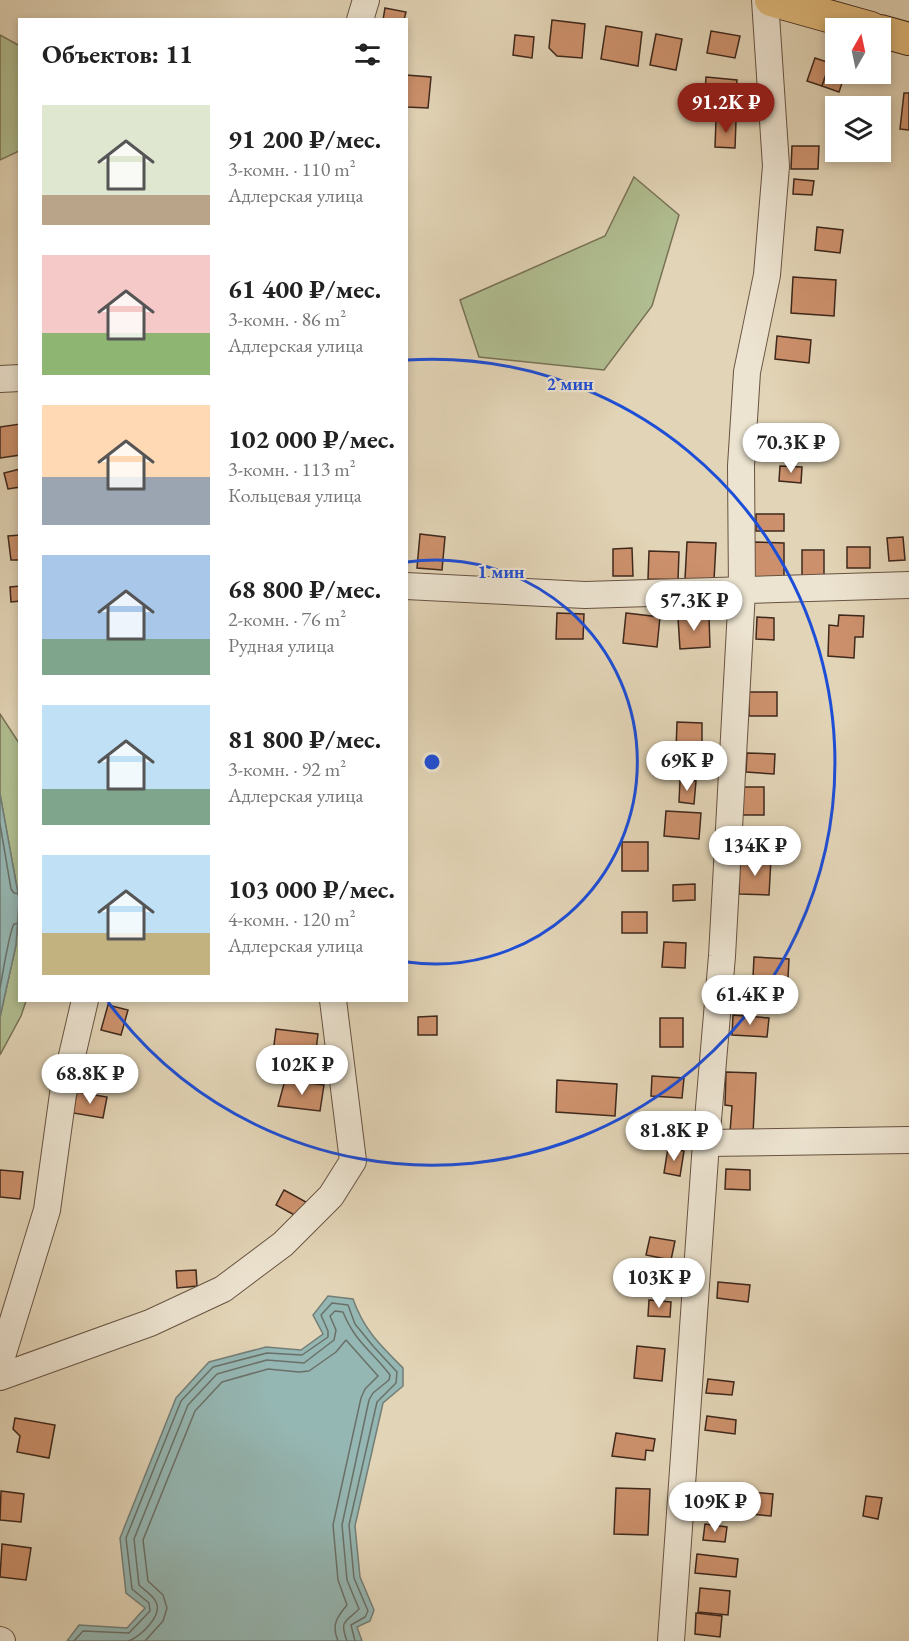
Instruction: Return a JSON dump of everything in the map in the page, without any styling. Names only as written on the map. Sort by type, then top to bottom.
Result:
[{"type":"main road","points":[[771,0],[835,18]]},
{"type":"main road","points":[[891,34],[909,39]]},
{"type":"street","points":[[361,18],[366,0]]},
{"type":"street","points":[[671,1641],[706,1143],[722,956],[742,591],[741,466],[747,372],[767,275],[776,166],[765,0]]},
{"type":"street","points":[[0,379],[18,378]]},
{"type":"street","points":[[408,586],[585,596],[909,585]]},
{"type":"street","points":[[0,1363],[47,1210],[63,1094],[86,1002]]},
{"type":"street","points":[[0,1377],[150,1323],[223,1289],[283,1244],[331,1196],[353,1161],[333,1002]]},
{"type":"street","points":[[706,1143],[909,1140]]},
{"type":"green space","points":[[0,35],[18,45],[18,151],[0,160]]},
{"type":"green space","points":[[634,177],[679,215],[652,306],[604,370],[479,357],[460,300],[605,236]]},
{"type":"green space","points":[[0,714],[18,741],[18,893],[0,794]]},
{"type":"green space","points":[[18,914],[18,1002],[26,1002],[21,1016],[0,1055],[0,1017],[16,945]]},
{"type":"water","points":[[0,794],[18,893],[18,914],[16,945],[0,1017]]},
{"type":"water","points":[[328,1296],[353,1299],[362,1320],[380,1344],[403,1368],[403,1386],[383,1403],[355,1526],[360,1577],[374,1610],[370,1621],[357,1627],[362,1641],[67,1641],[79,1625],[127,1628],[145,1608],[126,1593],[120,1538],[176,1398],[209,1362],[266,1347],[301,1350],[323,1334],[313,1315]]},
{"type":"building","points":[[385,8],[406,12],[404,18],[383,18]]},
{"type":"building","points":[[552,20],[585,24],[582,58],[557,56],[549,48]]},
{"type":"building","points":[[606,26],[642,32],[638,66],[601,59]]},
{"type":"building","points":[[711,31],[740,36],[735,58],[707,53]]},
{"type":"building","points":[[656,34],[682,39],[676,70],[650,65]]},
{"type":"building","points":[[515,35],[534,37],[532,58],[513,55]]},
{"type":"building","points":[[815,58],[825,61],[825,77],[822,86],[807,81]]},
{"type":"building","points":[[408,75],[431,77],[428,108],[408,107]]},
{"type":"building","points":[[706,77],[737,80],[734,113],[716,112],[717,94],[705,93]]},
{"type":"building","points":[[825,77],[825,84],[842,84],[839,92],[822,86]]},
{"type":"building","points":[[904,93],[909,93],[909,130],[900,129]]},
{"type":"building","points":[[716,120],[736,121],[735,148],[715,147]]},
{"type":"building","points":[[792,146],[819,146],[818,169],[791,169]]},
{"type":"building","points":[[794,179],[814,181],[812,195],[793,194]]},
{"type":"building","points":[[817,227],[843,230],[840,253],[815,250]]},
{"type":"building","points":[[793,277],[836,280],[834,316],[791,313]]},
{"type":"building","points":[[777,336],[811,340],[809,363],[775,359]]},
{"type":"building","points":[[18,424],[18,455],[0,458],[0,427]]},
{"type":"building","points":[[780,466],[802,467],[801,483],[779,481]]},
{"type":"building","points":[[18,470],[18,487],[8,489],[4,473]]},
{"type":"building","points":[[756,514],[784,514],[784,531],[756,531]]},
{"type":"building","points":[[420,534],[445,537],[442,570],[417,568]]},
{"type":"building","points":[[18,535],[18,560],[11,560],[8,536]]},
{"type":"building","points":[[903,537],[905,560],[889,561],[887,538]]},
{"type":"building","points":[[687,542],[716,543],[714,580],[685,579]]},
{"type":"building","points":[[753,542],[784,543],[784,578],[751,577]]},
{"type":"building","points":[[847,547],[870,547],[870,568],[847,568]]},
{"type":"building","points":[[632,548],[633,576],[613,576],[613,549]]},
{"type":"building","points":[[802,550],[824,550],[824,579],[802,579]]},
{"type":"building","points":[[649,551],[679,552],[678,580],[648,579]]},
{"type":"building","points":[[18,586],[18,601],[11,602],[10,587]]},
{"type":"building","points":[[557,613],[584,614],[583,639],[556,639]]},
{"type":"building","points":[[626,613],[660,617],[657,647],[623,643]]},
{"type":"building","points":[[839,615],[864,616],[863,637],[855,637],[854,658],[828,656],[829,625],[838,626]]},
{"type":"building","points":[[709,616],[710,647],[680,649],[678,618]]},
{"type":"building","points":[[757,617],[774,618],[774,640],[756,639]]},
{"type":"building","points":[[749,692],[777,692],[777,716],[749,716]]},
{"type":"building","points":[[677,722],[702,723],[702,752],[676,750]]},
{"type":"building","points":[[747,753],[775,754],[774,774],[746,772]]},
{"type":"building","points":[[680,780],[696,781],[694,804],[679,802]]},
{"type":"building","points":[[738,787],[764,787],[764,815],[738,815]]},
{"type":"building","points":[[666,811],[701,813],[699,839],[664,836]]},
{"type":"building","points":[[622,842],[648,842],[648,871],[622,871]]},
{"type":"building","points":[[740,859],[771,859],[769,895],[739,894]]},
{"type":"building","points":[[695,884],[695,900],[673,901],[673,885]]},
{"type":"building","points":[[622,912],[647,912],[647,933],[622,933]]},
{"type":"building","points":[[664,942],[686,943],[685,968],[662,967]]},
{"type":"building","points":[[754,957],[789,959],[788,978],[753,977]]},
{"type":"building","points":[[108,1005],[128,1010],[121,1035],[101,1030]]},
{"type":"building","points":[[733,1015],[769,1018],[767,1037],[732,1035]]},
{"type":"building","points":[[437,1016],[437,1035],[418,1035],[418,1017]]},
{"type":"building","points":[[660,1018],[683,1018],[683,1047],[660,1047]]},
{"type":"building","points":[[276,1029],[318,1034],[315,1058],[273,1053]]},
{"type":"building","points":[[726,1072],[756,1073],[753,1134],[730,1132],[732,1106],[725,1105]]},
{"type":"building","points":[[652,1076],[684,1078],[682,1098],[651,1096]]},
{"type":"building","points":[[285,1080],[324,1085],[320,1111],[278,1106]]},
{"type":"building","points":[[557,1080],[617,1084],[615,1116],[556,1112]]},
{"type":"building","points":[[77,1092],[107,1097],[103,1118],[73,1113]]},
{"type":"building","points":[[668,1148],[684,1151],[680,1176],[664,1173]]},
{"type":"building","points":[[726,1169],[750,1170],[750,1190],[725,1189]]},
{"type":"building","points":[[0,1170],[23,1172],[20,1199],[0,1197]]},
{"type":"building","points":[[284,1190],[306,1202],[298,1217],[276,1205]]},
{"type":"building","points":[[650,1237],[675,1241],[671,1260],[646,1255]]},
{"type":"building","points":[[196,1270],[197,1286],[177,1288],[176,1271]]},
{"type":"building","points":[[718,1282],[750,1285],[748,1302],[717,1298]]},
{"type":"building","points":[[649,1300],[671,1302],[670,1317],[648,1316]]},
{"type":"building","points":[[637,1346],[665,1349],[662,1381],[634,1378]]},
{"type":"building","points":[[708,1379],[734,1382],[732,1395],[706,1393]]},
{"type":"building","points":[[707,1416],[736,1420],[735,1434],[705,1430]]},
{"type":"building","points":[[15,1418],[55,1425],[49,1458],[17,1452],[20,1436],[13,1429]]},
{"type":"building","points":[[616,1433],[655,1439],[653,1451],[646,1450],[645,1460],[612,1456]]},
{"type":"building","points":[[616,1488],[650,1489],[648,1535],[614,1534]]},
{"type":"building","points":[[1,1491],[24,1494],[21,1522],[0,1520]]},
{"type":"building","points":[[751,1492],[773,1494],[771,1516],[749,1514]]},
{"type":"building","points":[[866,1496],[882,1498],[878,1519],[863,1516]]},
{"type":"building","points":[[705,1524],[727,1527],[725,1542],[703,1540]]},
{"type":"building","points":[[2,1544],[31,1548],[26,1580],[0,1577]]},
{"type":"building","points":[[697,1554],[738,1559],[736,1577],[695,1573]]},
{"type":"building","points":[[700,1588],[730,1591],[728,1615],[698,1612]]},
{"type":"building","points":[[696,1613],[722,1616],[720,1637],[695,1634]]}]
